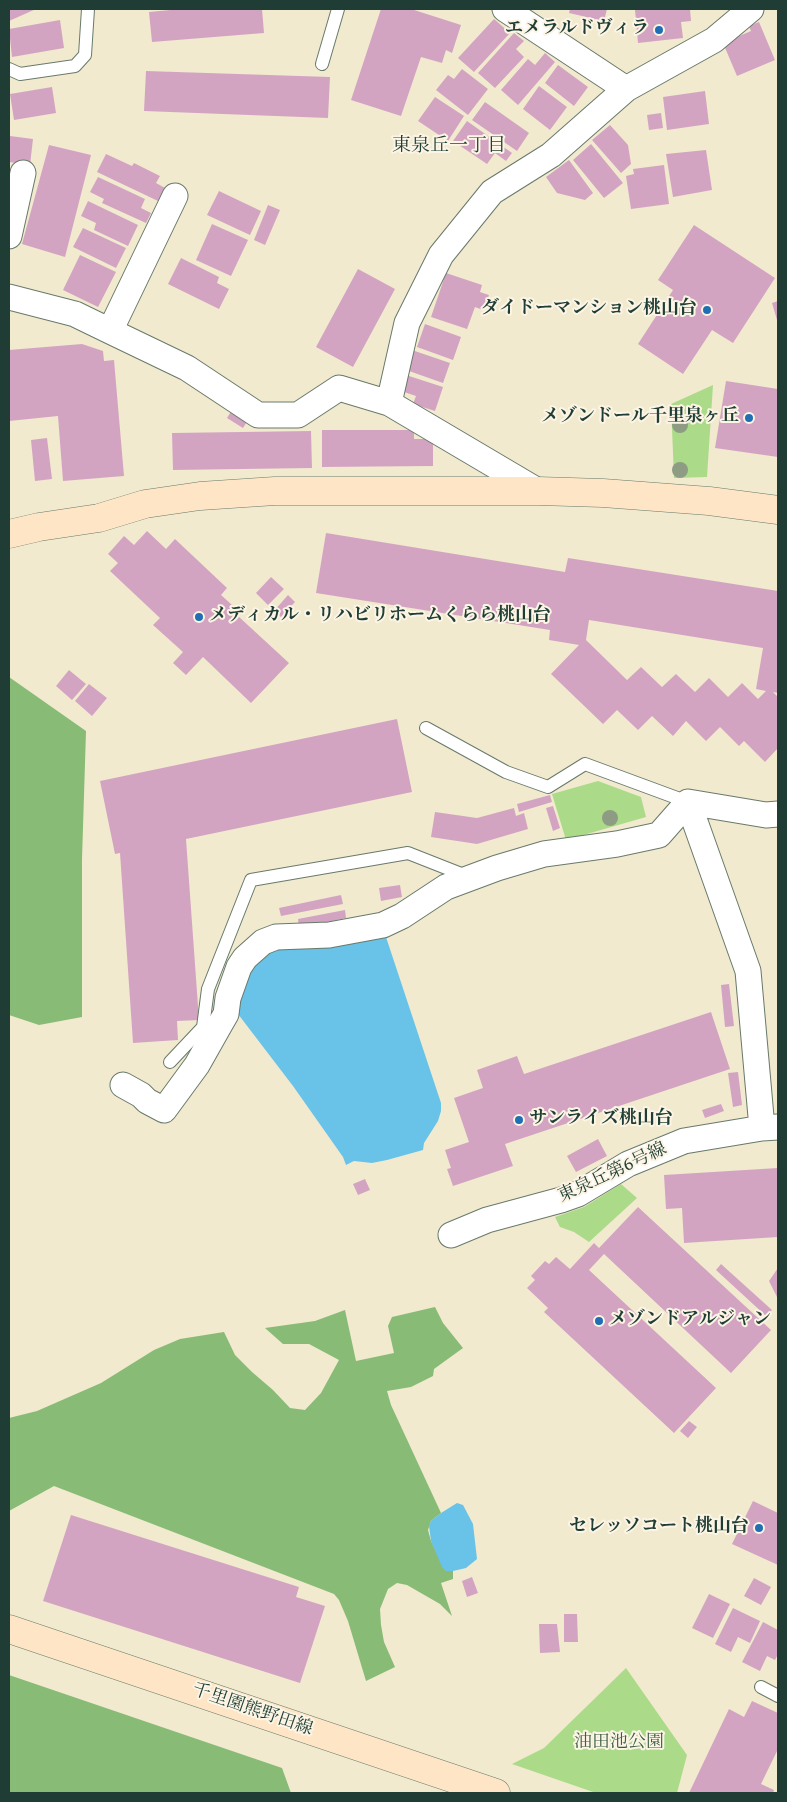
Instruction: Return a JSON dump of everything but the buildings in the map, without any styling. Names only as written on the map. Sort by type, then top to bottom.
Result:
[{"type":"street","points":[[505,9],[626,89]]},
{"type":"street","points":[[389,403],[408,323],[440,255],[492,192],[551,155],[626,89],[714,40],[751,9]]},
{"type":"street","points":[[9,236],[22,173]]},
{"type":"street","points":[[110,331],[175,196]]},
{"type":"street","points":[[9,297],[75,314],[187,368],[258,415],[298,414],[339,388],[389,403],[538,491]]},
{"type":"street","points":[[9,534],[39,527],[99,518],[145,504],[240,492],[538,491],[603,493],[778,510]]},
{"type":"street","points":[[688,802],[766,815],[778,814]]},
{"type":"street","points":[[123,1085],[164,1110],[197,1065],[220,1026],[226,1014],[228,998],[239,967],[249,954],[263,942],[276,937],[329,936],[383,924],[402,916],[446,887],[469,877],[544,854],[617,844],[659,835],[688,802]]},
{"type":"street","points":[[688,802],[748,971],[770,1128]]},
{"type":"street","name":"東泉丘第6号線","points":[[451,1235],[487,1220],[578,1194],[628,1164],[684,1141],[770,1128]]},
{"type":"street","name":"千里園熊野田線","points":[[9,1629],[496,1793]]},
{"type":"lane","points":[[9,69],[20,74],[75,66],[85,55],[88,9]]},
{"type":"lane","points":[[322,64],[338,9]]},
{"type":"lane","points":[[426,728],[506,772],[548,787],[585,764],[688,802]]},
{"type":"lane","points":[[170,1062],[203,1028],[208,989],[251,880],[408,854],[469,877]]},
{"type":"lane","points":[[761,1687],[778,1696]]},
{"type":"green space","points":[[713,385],[707,477],[674,478],[671,404]]},
{"type":"green space","points":[[9,677],[86,731],[82,859],[82,1017],[39,1025],[9,1015]]},
{"type":"green space","points":[[598,781],[641,797],[646,817],[566,840],[552,794]]},
{"type":"green space","points":[[621,1184],[637,1198],[589,1242],[574,1232],[560,1227],[555,1217],[584,1207]]},
{"type":"green space","points":[[435,1307],[443,1323],[463,1348],[434,1369],[433,1376],[411,1387],[387,1391],[391,1405],[441,1513],[431,1521],[428,1530],[431,1541],[446,1571],[453,1571],[453,1579],[441,1583],[452,1616],[440,1604],[407,1585],[397,1583],[388,1589],[380,1609],[381,1625],[384,1642],[395,1667],[366,1681],[348,1621],[339,1600],[334,1594],[54,1486],[9,1511],[9,1418],[37,1411],[101,1383],[154,1350],[180,1339],[224,1332],[235,1355],[252,1372],[290,1408],[305,1410],[321,1393],[339,1360],[309,1344],[283,1344],[265,1328],[315,1321],[345,1310],[356,1361],[394,1353],[388,1326],[392,1317]]},
{"type":"green space","name":"油田池公園","points":[[626,1668],[687,1755],[677,1793],[596,1793],[512,1764],[544,1748]]},
{"type":"green space","points":[[9,1675],[282,1768],[291,1793],[9,1793]]},
{"type":"water","points":[[385,934],[441,1103],[441,1111],[438,1121],[424,1143],[423,1150],[372,1163],[354,1161],[346,1165],[343,1157],[293,1086],[238,1014],[235,1002],[246,975],[270,950]]},
{"type":"water","points":[[457,1503],[463,1505],[473,1524],[477,1559],[466,1568],[446,1571],[442,1567],[431,1541],[429,1526],[431,1521]]},
{"type":"place","name":"エメラルドヴィラ","points":[[659,30]]},
{"type":"place","name":"ダイドーマンション桃山台","points":[[707,310]]},
{"type":"place","name":"メゾンドール千里泉ヶ丘","points":[[749,418]]},
{"type":"place","name":"メディカル・リハビリホームくらら桃山台","points":[[199,617]]},
{"type":"place","name":"サンライズ桃山台","points":[[519,1120]]},
{"type":"place","name":"メゾンドアルジャン","points":[[599,1321]]},
{"type":"place","name":"セレッソコート桃山台","points":[[759,1528]]},
{"type":"district","name":"東泉丘一丁目","points":[[449,148]]}]
